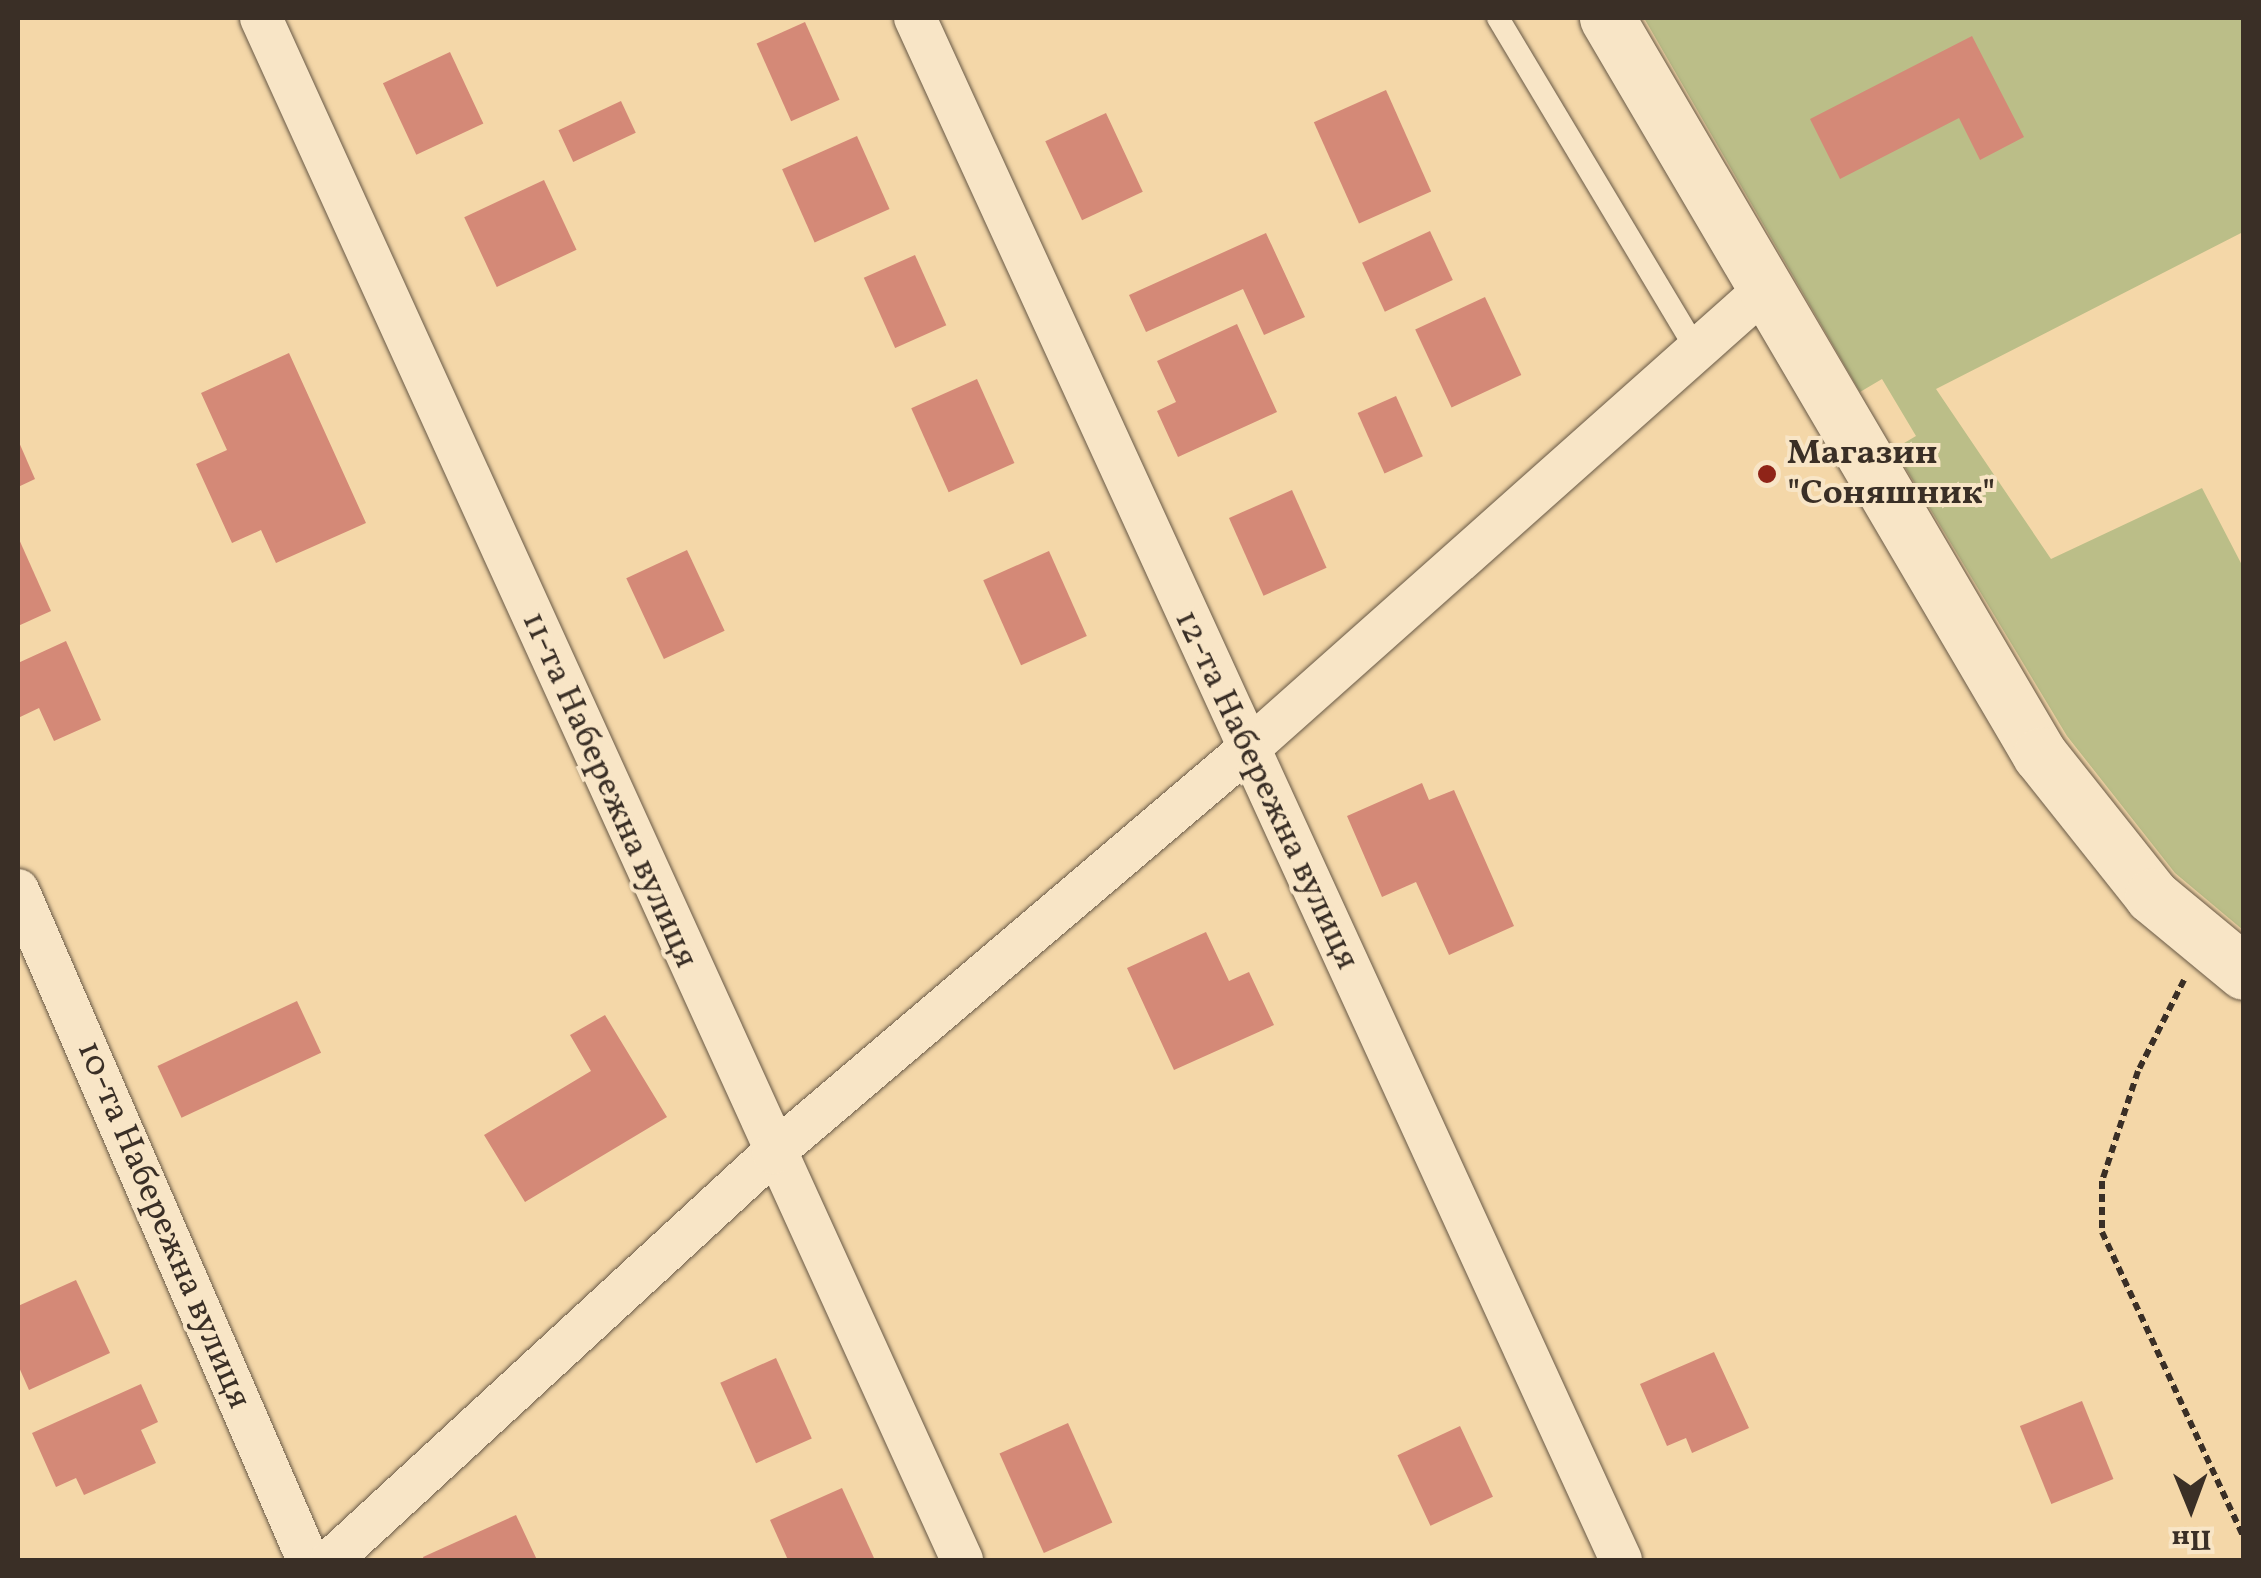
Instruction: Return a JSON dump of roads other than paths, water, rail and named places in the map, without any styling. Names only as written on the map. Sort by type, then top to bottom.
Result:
[{"type":"street","name":"11-та Набережна вулиця","points":[[262,18],[773,1153],[962,1560]]},
{"type":"street","name":"12-та Набережна вулиця","points":[[916,18],[1247,750],[1621,1560]]},
{"type":"street","points":[[1607,18],[1763,291],[2040,755],[2152,896],[2224,956]]},
{"type":"street","points":[[330,1560],[773,1153],[1247,750],[1763,291]]},
{"type":"street","name":"10-та Набережна вулиця","points":[[18,890],[308,1560]]},
{"type":"lane","points":[[1498,18],[1696,350]]},
{"type":"place","name":"Магазин \"Соняшник\"","points":[[1767,474]]}]
